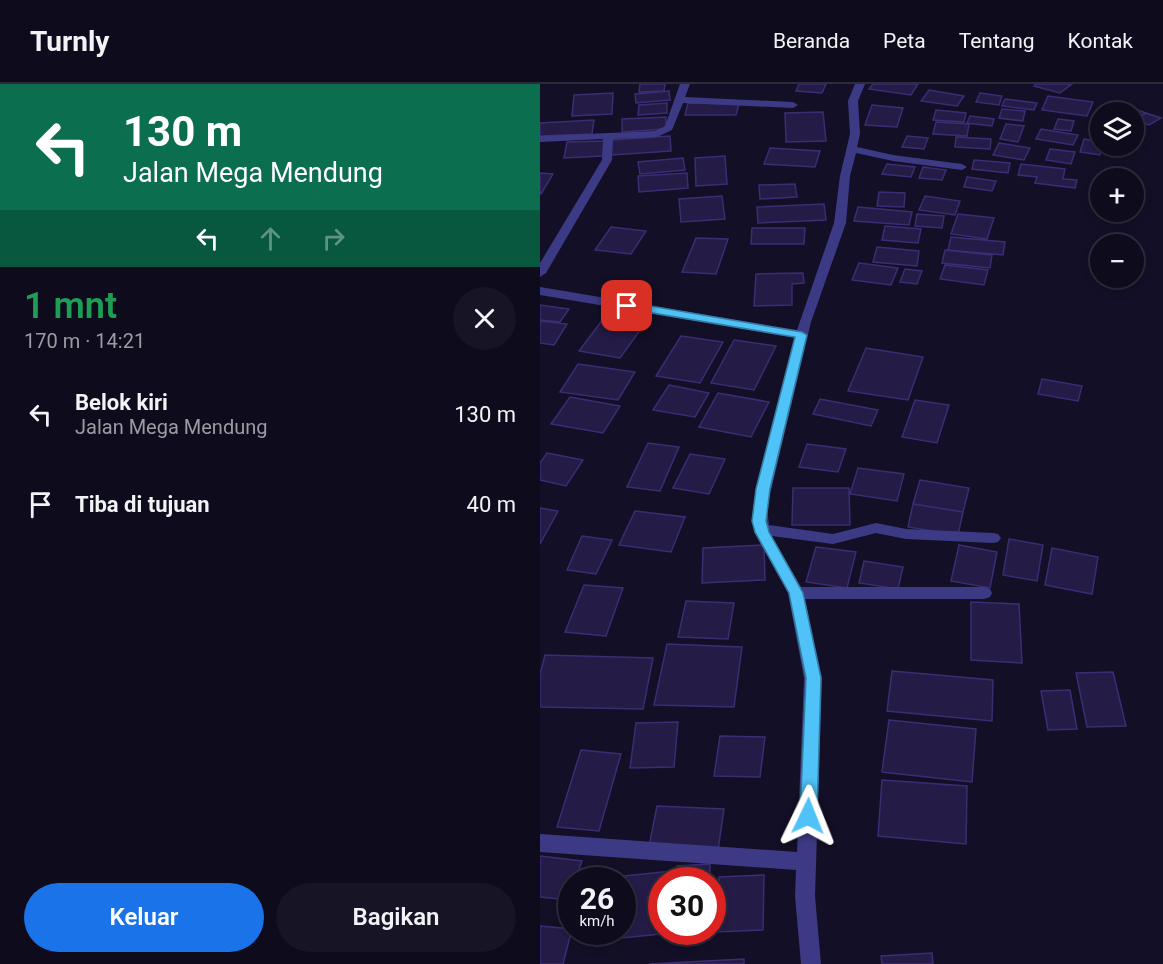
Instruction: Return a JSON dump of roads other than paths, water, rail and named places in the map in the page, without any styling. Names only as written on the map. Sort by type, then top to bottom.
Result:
[{"type":"street","points":[[540,139],[664,132],[669,128],[685,84]]},
{"type":"street","points":[[811,964],[805,896],[813,678],[796,593],[762,529],[759,514],[763,489],[802,335],[840,223],[845,176],[855,134],[853,101],[860,84]]},
{"type":"street","points":[[678,100],[793,105]]},
{"type":"street","points":[[540,273],[607,160],[608,136]]},
{"type":"street","points":[[852,149],[893,158],[962,167]]},
{"type":"street","points":[[540,291],[802,335]]},
{"type":"street","points":[[762,529],[833,539],[876,528],[906,534],[993,538]]},
{"type":"street","points":[[796,593],[984,593]]},
{"type":"street","points":[[540,843],[807,862]]}]
